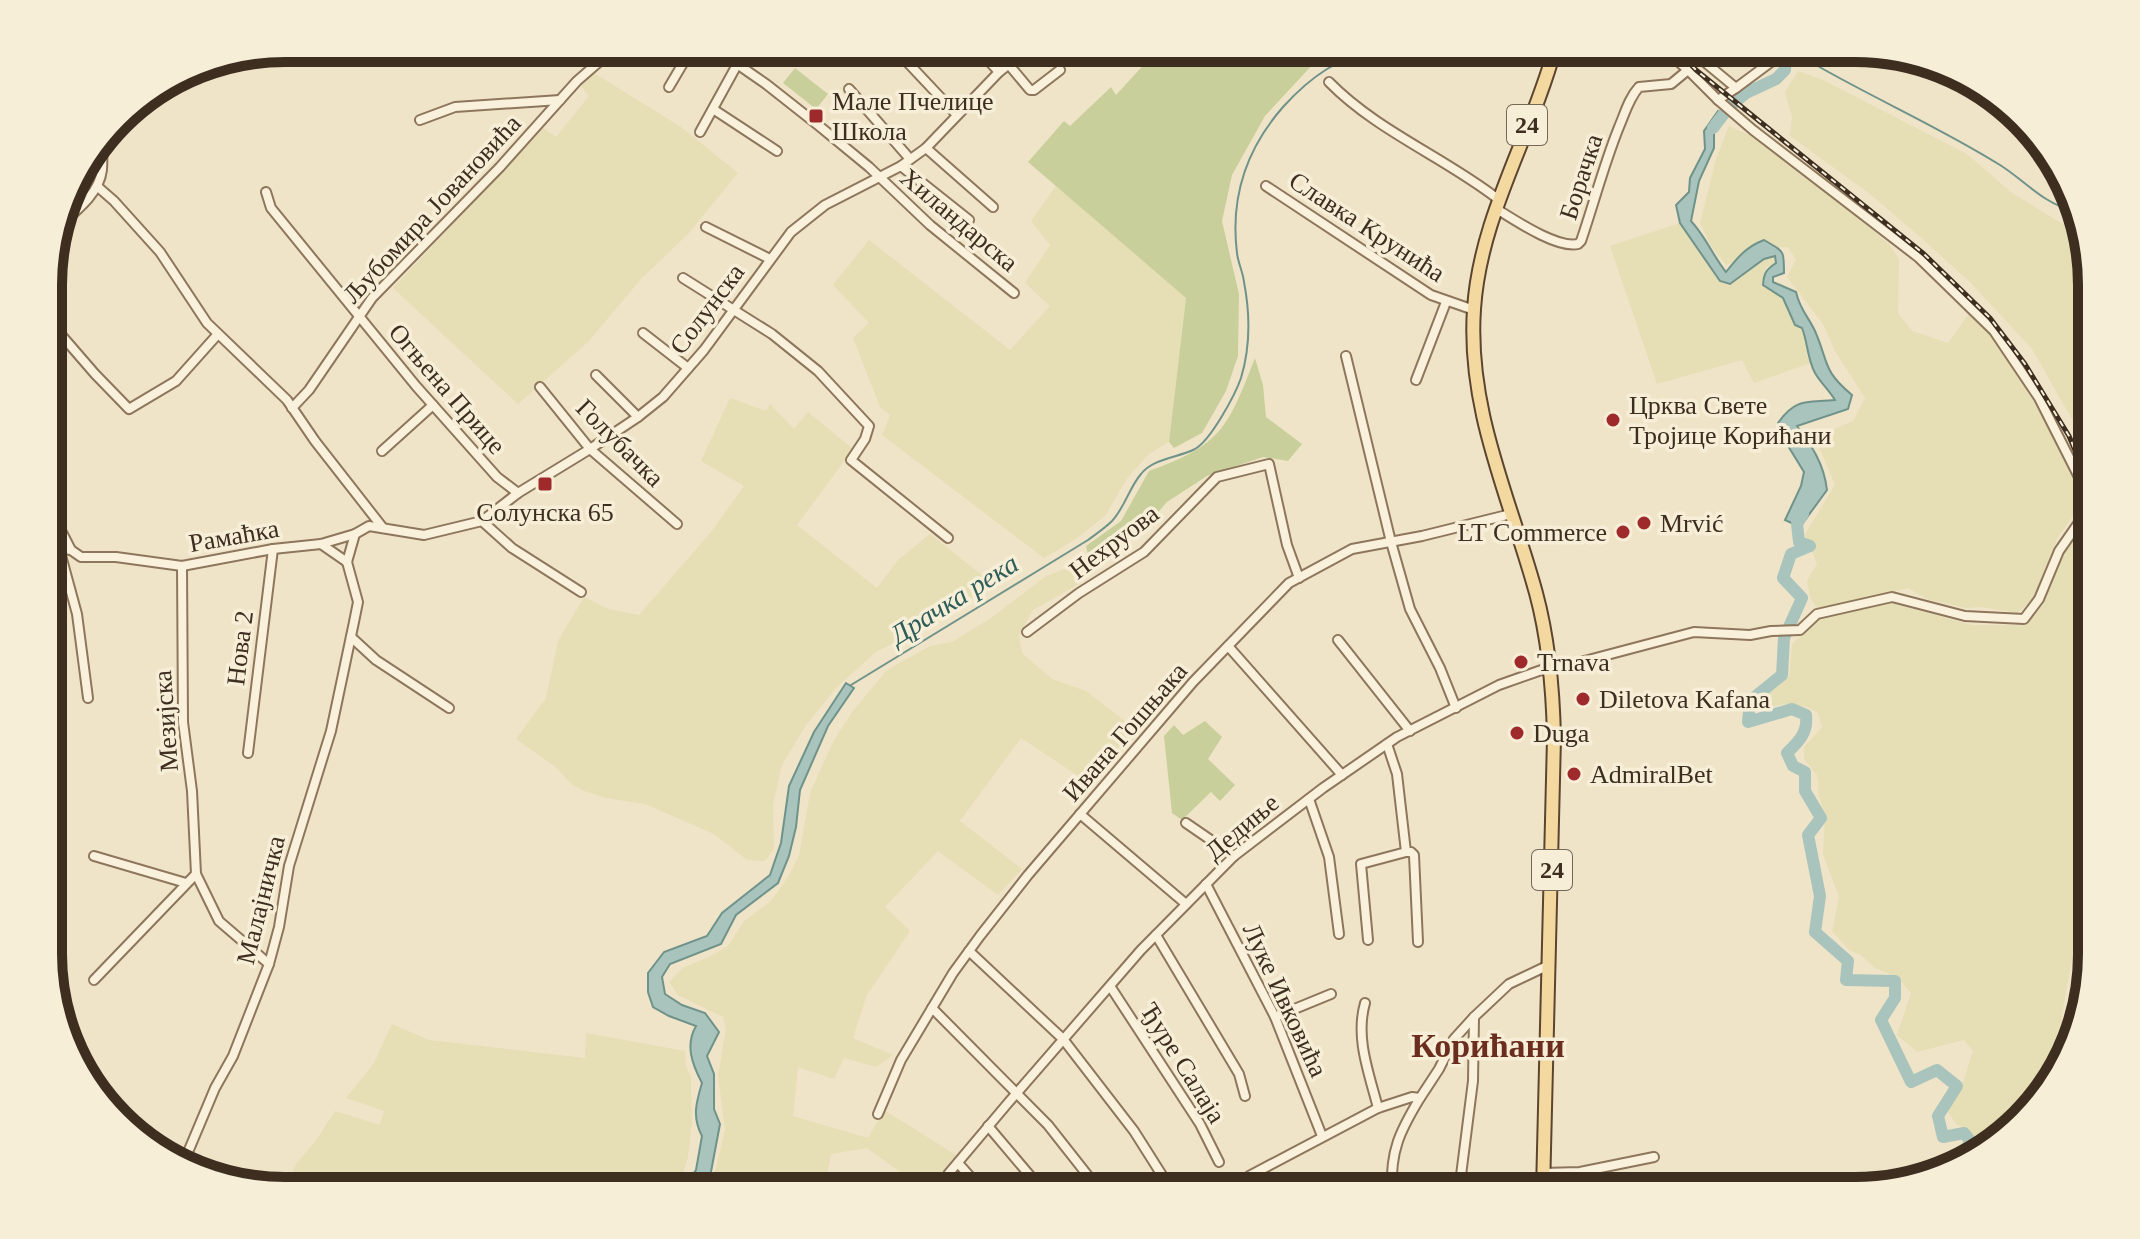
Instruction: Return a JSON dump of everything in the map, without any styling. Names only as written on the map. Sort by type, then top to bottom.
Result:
[{"type":"main road","name":"24","points":[[1543,1177],[1554,738],[1550,667],[1538,602],[1481,415],[1475,371],[1474,310],[1481,259],[1497,203],[1550,62]]},
{"type":"street","name":"Љубомира Јовановића","points":[[292,408],[309,390],[372,298],[500,167],[577,81],[599,62]]},
{"type":"street","points":[[669,87],[684,62]]},
{"type":"street","points":[[907,62],[957,115]]},
{"type":"street","points":[[990,62],[999,72]]},
{"type":"street","name":"Солунска","points":[[355,534],[369,526],[424,535],[482,521],[518,493],[638,417],[663,397],[688,368],[791,232],[815,212],[879,179],[926,148],[999,72],[1013,62]]},
{"type":"street","points":[[1679,62],[1724,107],[1918,257],[1994,331],[2039,398],[2078,475]]},
{"type":"street","points":[[1705,62],[1736,88]]},
{"type":"street","points":[[1724,107],[1736,88],[1771,62]]},
{"type":"street","points":[[700,132],[738,63]]},
{"type":"street","name":"Хиландарска","points":[[738,63],[849,150],[930,225],[1014,293]]},
{"type":"street","points":[[1009,65],[1030,90],[1060,70]]},
{"type":"street","name":"Борачка","points":[[1497,203],[1524,225],[1563,244],[1578,244],[1587,225],[1600,176],[1634,93],[1642,85],[1671,84],[1688,70]]},
{"type":"street","points":[[1329,82],[1350,103],[1439,158],[1497,203]]},
{"type":"street","points":[[849,89],[910,159]]},
{"type":"street","points":[[420,120],[455,107],[560,100]]},
{"type":"street","points":[[713,109],[777,151]]},
{"type":"street","points":[[926,148],[993,207]]},
{"type":"street","points":[[76,208],[98,187],[101,160]]},
{"type":"street","points":[[901,166],[969,220]]},
{"type":"street","name":"Славка Крунића","points":[[1266,186],[1421,288],[1446,302],[1474,310]]},
{"type":"street","points":[[98,187],[160,252],[199,312],[218,334],[292,408],[384,529]]},
{"type":"street","name":"Огњена Прице","points":[[266,192],[271,208],[433,405],[497,477],[518,493]]},
{"type":"street","points":[[706,227],[770,259]]},
{"type":"street","points":[[683,278],[772,334],[828,382],[869,426],[865,439],[851,460],[948,538]]},
{"type":"street","name":"Славка Крунића","points":[[1416,380],[1446,302]]},
{"type":"street","points":[[643,333],[688,368]]},
{"type":"street","points":[[62,336],[129,409],[176,381],[218,334]]},
{"type":"street","points":[[1346,356],[1410,609],[1456,708]]},
{"type":"street","points":[[596,375],[638,417]]},
{"type":"street","name":"Голубачка","points":[[540,387],[590,449],[677,524]]},
{"type":"street","points":[[382,451],[433,405]]},
{"type":"street","name":"Нехруова","points":[[1027,632],[1079,593],[1144,552],[1217,477],[1269,464],[1287,545],[1299,578]]},
{"type":"street","name":"Ивана Гошњака","points":[[878,1114],[901,1060],[969,951],[1193,682],[1289,583],[1352,549],[1511,514]]},
{"type":"street","points":[[482,521],[512,548],[581,592]]},
{"type":"street","name":"Дедиње","points":[[948,1177],[988,1126],[1110,986],[1234,856],[1387,744],[1519,676],[1694,632],[1750,635],[1800,630],[1817,614],[1892,597],[1965,616],[2024,619],[2039,599],[2059,551],[2078,524]]},
{"type":"street","points":[[62,532],[71,550]]},
{"type":"street","points":[[321,544],[347,562],[355,534]]},
{"type":"street","name":"Рамаћка","points":[[62,549],[71,550],[81,557],[116,557],[182,566],[273,549],[321,544],[355,534]]},
{"type":"street","name":"Нова 2","points":[[248,753],[273,549]]},
{"type":"street","name":"Малајничка","points":[[187,1154],[215,1088],[233,1056],[269,964],[279,927],[289,866],[331,731],[358,602],[347,562]]},
{"type":"street","name":"Мезијска","points":[[182,566],[183,722],[192,791],[196,874],[219,921],[269,964]]},
{"type":"street","points":[[62,570],[77,614],[88,698]]},
{"type":"street","points":[[351,637],[376,660],[449,708]]},
{"type":"street","points":[[1338,640],[1410,731]]},
{"type":"street","points":[[1228,646],[1342,775]]},
{"type":"street","points":[[1387,744],[1397,774],[1406,852]]},
{"type":"street","points":[[1309,799],[1329,857],[1339,934]]},
{"type":"street","points":[[1080,814],[1186,904]]},
{"type":"street","points":[[1186,823],[1234,856]]},
{"type":"street","points":[[1368,940],[1361,864],[1411,852],[1414,855],[1418,942]]},
{"type":"street","points":[[94,856],[186,883]]},
{"type":"street","points":[[94,980],[196,874]]},
{"type":"street","name":"Луке Ивковића","points":[[1206,884],[1275,1017],[1322,1136]]},
{"type":"street","points":[[1156,935],[1239,1074],[1245,1096]]},
{"type":"street","points":[[969,951],[1063,1039],[1134,1131],[1163,1177]]},
{"type":"street","points":[[1392,1177],[1395,1145],[1454,1039],[1509,984],[1549,965]]},
{"type":"street","name":"Ђуре Салаја","points":[[1110,986],[1200,1124],[1219,1162]]},
{"type":"street","points":[[1275,1017],[1331,994]]},
{"type":"street","points":[[1365,1003],[1361,1036],[1378,1108]]},
{"type":"street","points":[[932,1008],[1048,1125],[1089,1177]]},
{"type":"street","points":[[1461,1177],[1473,1081],[1474,1017]]},
{"type":"street","points":[[1249,1176],[1378,1108],[1412,1097],[1420,1098]]},
{"type":"street","points":[[988,1126],[1031,1177]]},
{"type":"street","points":[[1543,1173],[1580,1172],[1654,1157]]},
{"type":"street","points":[[958,1163],[970,1177]]},
{"type":"shaded area","points":[[1798,71],[1821,79],[1967,154],[2012,193],[2071,229],[2078,270],[2078,430],[2032,349],[1970,282],[1870,194],[1790,136],[1792,117],[1785,92]]},
{"type":"shaded area","points":[[594,73],[681,127],[738,173],[688,234],[641,279],[588,342],[518,404],[393,288],[543,128],[556,137],[589,96],[580,85]]},
{"type":"shaded area","points":[[1729,126],[1760,140],[1889,244],[1899,259],[1898,313],[1912,331],[1948,343],[1970,312],[1994,337],[2078,483],[2078,509],[2058,537],[2033,599],[2017,613],[1982,607],[1966,608],[1929,600],[1908,588],[1861,601],[1817,608],[1810,597],[1807,581],[1817,564],[1805,534],[1835,485],[1811,428],[1832,430],[1853,421],[1865,398],[1835,351],[1823,324],[1787,277],[1796,260],[1788,247],[1768,248],[1726,265],[1711,246],[1700,223],[1716,159]]},
{"type":"shaded area","points":[[1056,186],[1186,298],[1169,442],[1149,454],[1128,477],[1105,516],[1076,539],[1044,558],[882,435],[890,415],[880,407],[853,338],[869,323],[833,285],[869,240],[1010,350],[1050,306],[1025,283],[1050,245],[1031,221]]},
{"type":"shaded area","points":[[1680,223],[1720,281],[1730,284],[1764,259],[1775,256],[1776,263],[1766,268],[1763,274],[1763,285],[1783,298],[1795,325],[1802,328],[1811,363],[1754,383],[1742,360],[1657,384],[1610,246]]},
{"type":"shaded area","points":[[730,398],[766,411],[770,404],[794,429],[808,412],[853,449],[797,525],[877,588],[898,560],[930,534],[997,587],[954,604],[921,629],[876,652],[836,688],[806,725],[782,765],[773,804],[774,849],[765,861],[747,860],[714,834],[645,804],[605,798],[584,791],[516,739],[546,698],[558,641],[584,597],[608,609],[639,615],[711,532],[744,486],[701,461]]},
{"type":"shaded area","points":[[2078,530],[2078,925],[2062,1014],[2061,1039],[2048,1066],[2023,1101],[2002,1122],[1973,1142],[1970,1132],[1956,1124],[1948,1112],[1963,1082],[1973,1051],[1964,1040],[1917,1052],[1897,1035],[1911,993],[1897,977],[1875,968],[1861,955],[1849,950],[1832,931],[1839,897],[1823,854],[1825,816],[1817,775],[1804,759],[1804,747],[1822,727],[1818,713],[1807,707],[1786,704],[1767,707],[1760,701],[1789,677],[1792,644],[1822,618],[1893,603],[1972,625],[2026,625]]},
{"type":"shaded area","points":[[1076,565],[1096,566],[1079,584],[1033,610],[1019,635],[1022,653],[1052,679],[1086,691],[1138,731],[1092,785],[1021,738],[960,821],[1022,869],[998,895],[938,851],[885,907],[910,931],[867,995],[853,1038],[893,1055],[876,1067],[844,1058],[834,1079],[798,1067],[793,1116],[868,1138],[884,1110],[956,1155],[938,1177],[907,1177],[867,1148],[831,1154],[827,1177],[712,1177],[725,1130],[718,1075],[726,1029],[723,1017],[678,995],[669,982],[684,967],[728,946],[744,921],[771,901],[788,877],[799,855],[810,793],[833,742],[852,712],[887,670],[930,646],[952,642],[991,618],[1046,576]]},
{"type":"shaded area","points":[[392,1024],[429,1040],[585,1058],[586,1033],[685,1051],[686,1067],[691,1077],[692,1122],[688,1157],[682,1177],[290,1177],[335,1111],[380,1125],[384,1111],[346,1098],[374,1063]]},
{"type":"green space","points":[[1146,62],[1315,62],[1265,116],[1232,175],[1222,221],[1239,294],[1238,356],[1226,391],[1202,433],[1174,448],[1169,442],[1186,298],[1028,162],[1064,121],[1070,126],[1111,87],[1116,95]]},
{"type":"green space","points":[[795,68],[828,94],[816,109],[783,83]]},
{"type":"green space","points":[[1255,358],[1263,385],[1266,417],[1302,444],[1288,461],[1263,457],[1207,476],[1167,502],[1121,549],[1096,566],[1090,564],[1086,546],[1121,521],[1149,471],[1193,452],[1219,431],[1237,401]]},
{"type":"green space","points":[[1205,721],[1222,737],[1208,759],[1235,785],[1220,801],[1211,792],[1182,820],[1172,813],[1164,736],[1174,725],[1183,735]]},
{"type":"water","points":[[1718,111],[1725,118],[1714,131],[1714,148],[1699,181],[1691,221],[1726,272],[1743,253],[1764,240],[1779,249],[1783,255],[1784,273],[1773,277],[1773,282],[1796,292],[1831,372],[1852,395],[1848,409],[1797,426],[1816,456],[1827,490],[1800,527],[1785,520],[1804,472],[1778,423],[1797,405],[1835,400],[1812,367],[1802,328],[1795,325],[1783,298],[1763,285],[1766,272],[1776,263],[1775,256],[1764,259],[1730,284],[1720,281],[1680,223],[1676,205],[1689,192],[1690,178],[1705,149],[1704,131]]},
{"type":"water","points":[[846,683],[854,688],[828,726],[800,790],[796,827],[778,883],[736,915],[721,944],[670,964],[662,977],[665,994],[682,1005],[705,1013],[719,1032],[707,1056],[714,1074],[714,1109],[720,1124],[710,1177],[691,1177],[696,1170],[702,1136],[696,1110],[702,1083],[690,1047],[696,1026],[653,1007],[648,992],[648,973],[664,952],[707,936],[722,913],[770,875],[781,843],[789,786],[814,732]]},
{"type":"waterway","name":"Драчка река","points":[[851,685],[1088,540],[1116,516],[1146,469],[1159,461],[1195,449],[1208,436],[1238,386],[1246,355],[1247,306],[1235,232],[1244,174],[1260,139],[1283,107],[1304,86],[1339,62]]},
{"type":"waterway","points":[[1713,128],[1729,107],[1746,93],[1776,79],[1785,70],[1785,62]]},
{"type":"waterway","points":[[1816,62],[1816,65],[1978,152],[2043,197],[2064,208]]},
{"type":"waterway","points":[[1803,514],[1797,524],[1799,542],[1810,546],[1791,554],[1783,578],[1802,598],[1784,638],[1782,675],[1750,701],[1748,722],[1792,709],[1806,715],[1804,732],[1787,753],[1793,766],[1805,772],[1805,791],[1821,818],[1808,835],[1820,896],[1815,932],[1848,961],[1846,980],[1895,981],[1895,998],[1881,1020],[1911,1082],[1937,1070],[1957,1086],[1938,1116],[1943,1137],[1964,1133],[1971,1142],[1969,1145]]},
{"type":"railway","points":[[1688,62],[1924,254],[1990,318],[2025,364],[2069,436],[2078,457]]},
{"type":"place","name":"Мале Пчелице Школа","points":[[816,116]]},
{"type":"place","name":"Црква Свете Тројице Корићани","points":[[1613,420]]},
{"type":"place","name":"Солунска 65","points":[[545,484]]},
{"type":"place","name":"Mrvić","points":[[1644,523]]},
{"type":"place","name":"LT Commerce","points":[[1623,532]]},
{"type":"place","name":"Trnava","points":[[1521,662]]},
{"type":"place","name":"Diletova Kafana","points":[[1583,699]]},
{"type":"place","name":"Duga","points":[[1517,733]]},
{"type":"place","name":"AdmiralBet","points":[[1574,774]]},
{"type":"district","name":"Корићани","points":[[1488,1045]]}]
